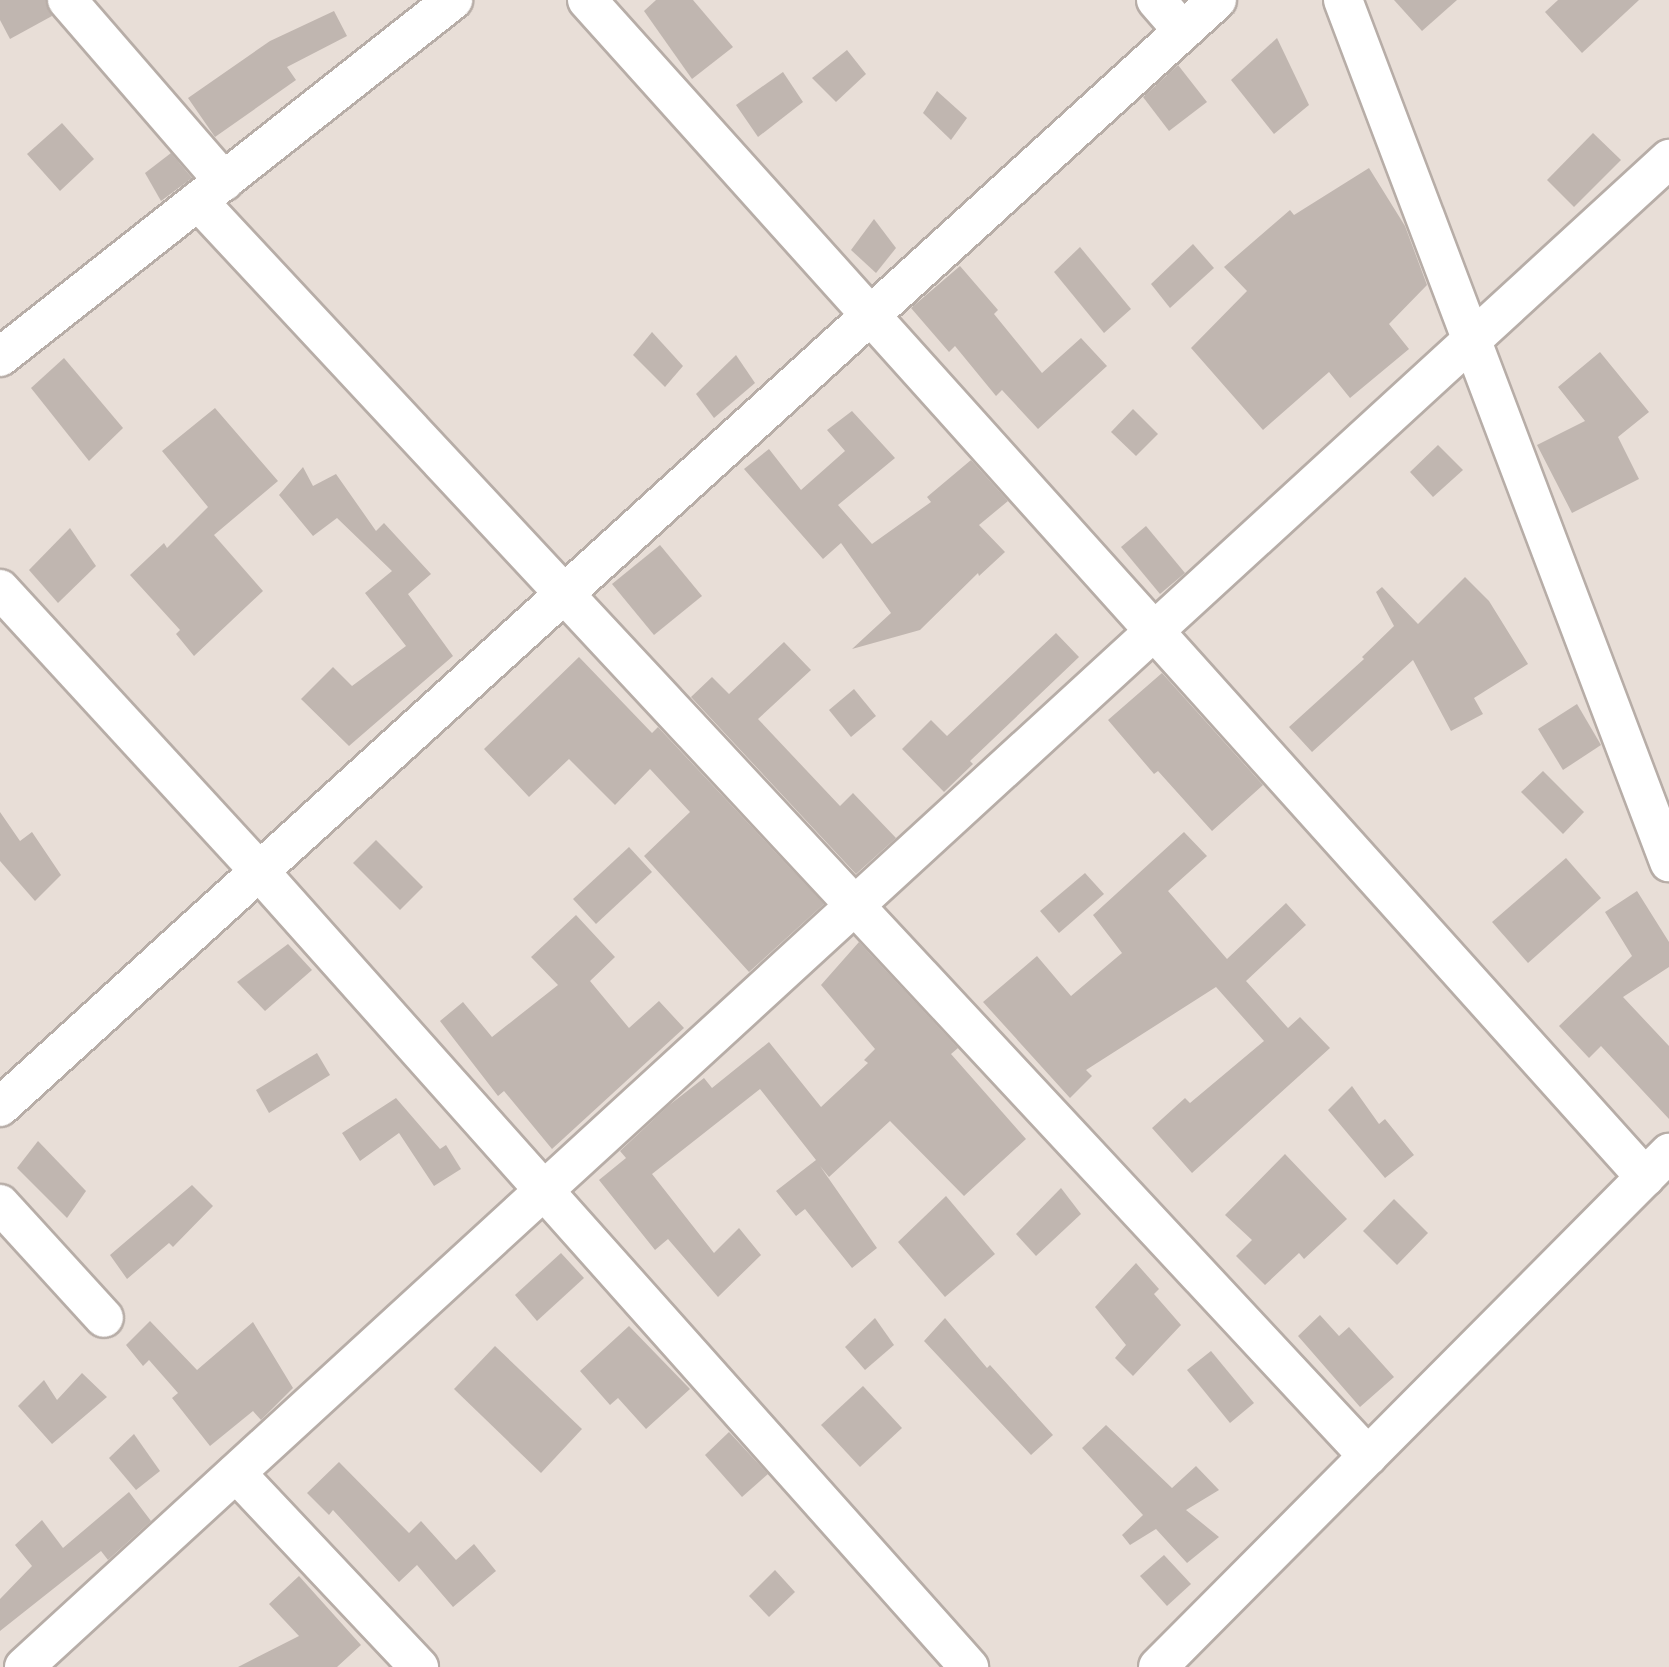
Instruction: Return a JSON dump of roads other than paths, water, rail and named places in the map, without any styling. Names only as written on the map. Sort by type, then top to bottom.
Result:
[{"type":"street","points":[[67,0],[211,191],[564,594],[1368,1456]]},
{"type":"street","points":[[0,357],[453,0]]},
{"type":"street","points":[[587,0],[1154,631],[1657,1165],[1158,1667]]},
{"type":"street","points":[[1156,0],[1183,31]]},
{"type":"street","points":[[0,1107],[1217,0]]},
{"type":"street","points":[[1343,0],[1669,862]]},
{"type":"street","points":[[24,1667],[1669,159]]},
{"type":"street","points":[[0,589],[259,871],[969,1667]]},
{"type":"street","points":[[0,1204],[104,1318]]},
{"type":"street","points":[[236,1473],[419,1667]]}]
